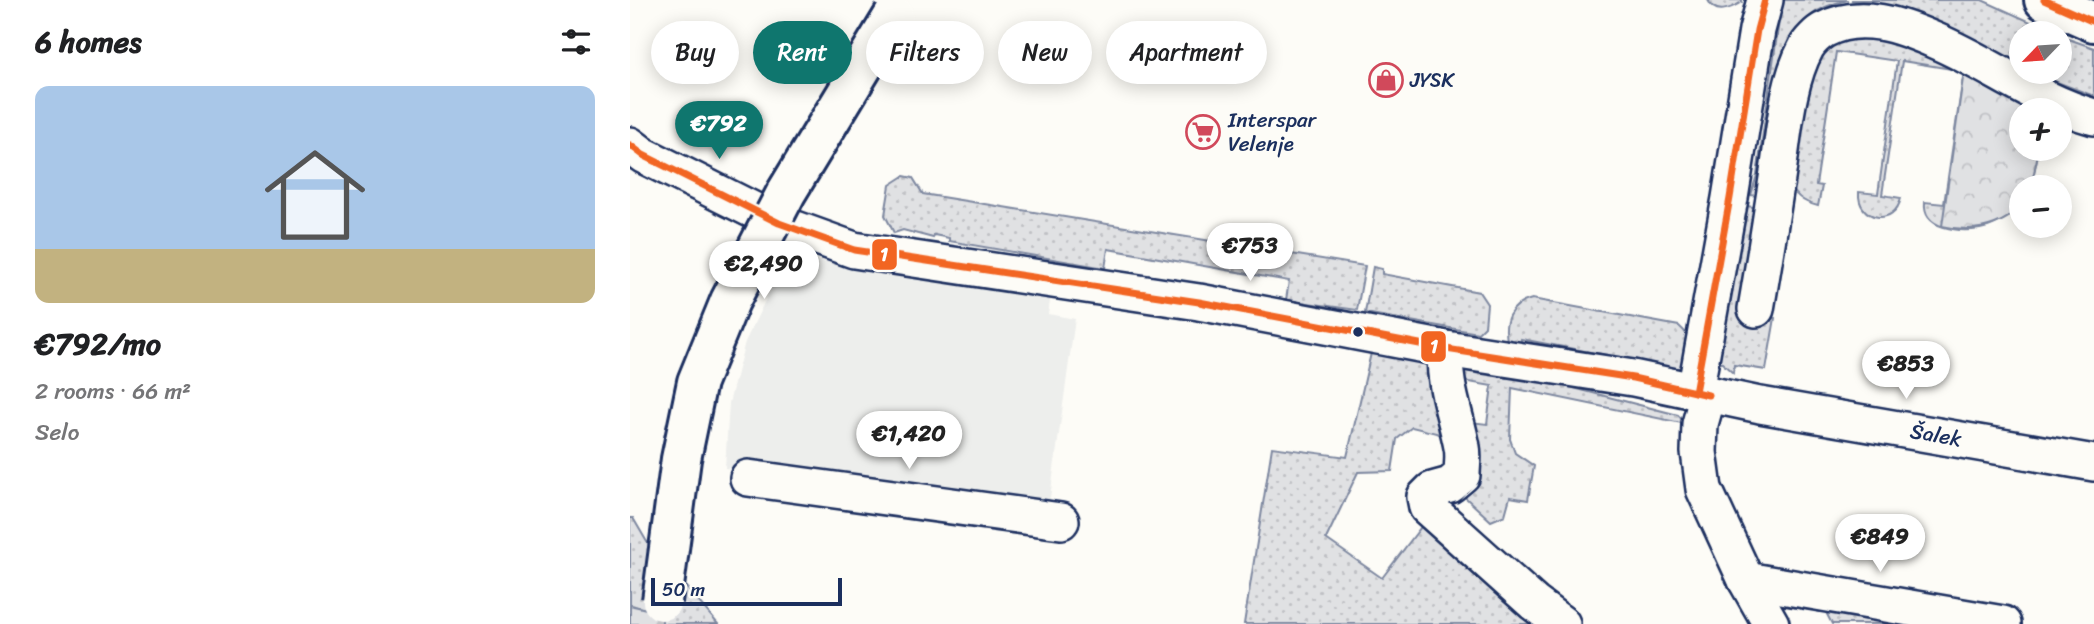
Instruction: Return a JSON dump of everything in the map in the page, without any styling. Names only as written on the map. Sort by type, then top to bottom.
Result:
[{"type":"main road","points":[[2044,0],[2094,22]]},
{"type":"main road","points":[[662,601],[681,458],[697,382],[730,301],[786,194],[898,7]]},
{"type":"street","points":[[1759,10],[1702,394],[1699,452],[1704,489],[1746,580],[1770,624]]},
{"type":"street","points":[[1756,309],[1785,123],[1795,77],[1806,46],[1823,30],[1848,20],[1874,21],[1905,28],[1939,41],[2029,91],[2094,117]]},
{"type":"street","name":"Šalek","points":[[630,145],[643,155],[779,223],[854,250],[1199,302],[1446,349],[1633,378],[1702,394],[2094,463]]},
{"type":"street","points":[[1446,349],[1444,359],[1463,450],[1462,475],[1450,485],[1432,490],[1425,497],[1427,507],[1534,603],[1562,624]]},
{"type":"street","points":[[748,478],[1061,521]]},
{"type":"street","points":[[1746,580],[2003,624]]},
{"type":"shaded area","points":[[787,256],[1051,295],[1048,314],[1075,319],[1048,512],[725,468],[729,403],[745,342]]},
{"type":"green space","points":[[1708,0],[1742,0],[1742,2],[1719,10]]},
{"type":"green space","points":[[1782,0],[1848,0],[1826,7],[1809,17],[1796,32],[1786,52],[1762,197],[1751,195],[1757,175]]},
{"type":"green space","points":[[1851,0],[1982,0],[2028,21],[2009,21],[2009,62],[1911,14]]},
{"type":"green space","points":[[1873,33],[1933,48],[2009,99],[2009,161],[2036,161],[2034,175],[2009,175],[2009,215],[1985,228],[1963,230],[1944,227],[1930,218],[1925,202],[1944,204],[1964,71],[1902,61],[1882,195],[1901,198],[1892,213],[1885,216],[1877,217],[1864,209],[1859,192],[1878,194],[1897,61],[1836,52],[1816,185],[1822,186],[1818,206],[1796,194],[1787,180],[1805,78],[1829,42]]},
{"type":"green space","points":[[2072,40],[2094,48],[2094,96],[2062,84],[2072,84]]},
{"type":"green space","points":[[1964,71],[2011,98],[2009,98],[2009,161],[2036,161],[2034,175],[2009,175],[2009,216],[1994,224],[1974,229],[1942,226]]},
{"type":"green space","points":[[904,176],[913,178],[923,194],[1365,266],[1357,310],[1286,300],[1289,281],[1108,249],[1105,268],[949,241],[949,238],[934,235],[933,238],[903,230],[894,233],[885,215],[890,185]]},
{"type":"green space","points":[[1747,206],[1760,208],[1746,312],[1775,318],[1766,370],[1734,365],[1733,373],[1722,363],[1715,362],[1730,258]]},
{"type":"green space","points":[[1373,267],[1382,269],[1382,274],[1479,292],[1487,304],[1485,326],[1478,333],[1365,313]]},
{"type":"green space","points":[[1532,299],[1679,326],[1690,343],[1688,355],[1675,372],[1653,364],[1521,339],[1520,348],[1508,344],[1506,329],[1509,316],[1518,305]]},
{"type":"green space","points":[[1371,353],[1438,365],[1452,437],[1412,427],[1397,439],[1392,471],[1358,472],[1326,539],[1382,578],[1424,523],[1542,624],[1244,624],[1272,447],[1347,457]]},
{"type":"green space","points":[[1456,365],[1562,385],[1678,415],[1686,424],[1512,388],[1510,439],[1515,453],[1534,466],[1528,500],[1510,497],[1505,515],[1491,521],[1456,489],[1471,422],[1487,424],[1492,386],[1463,381],[1464,373],[1453,370]]},
{"type":"green space","points":[[630,518],[633,518],[647,542],[718,624],[662,624],[661,613],[630,605]]},
{"type":"green space","points":[[1818,597],[1915,624],[1832,624]]},
{"type":"green space","points":[[630,605],[662,613],[662,624],[630,624]]},
{"type":"transit line","name":"1","points":[[1695,392],[1757,30],[1765,0]]},
{"type":"transit line","name":"1","points":[[2044,0],[2094,22]]},
{"type":"transit line","name":"1","points":[[630,145],[643,155],[779,223],[854,250],[1199,302],[1446,349],[1633,378],[1708,395]]},
{"type":"place","name":"JYSK","points":[[1386,80]]},
{"type":"place","name":"Interspar Velenje","points":[[1203,132]]}]
